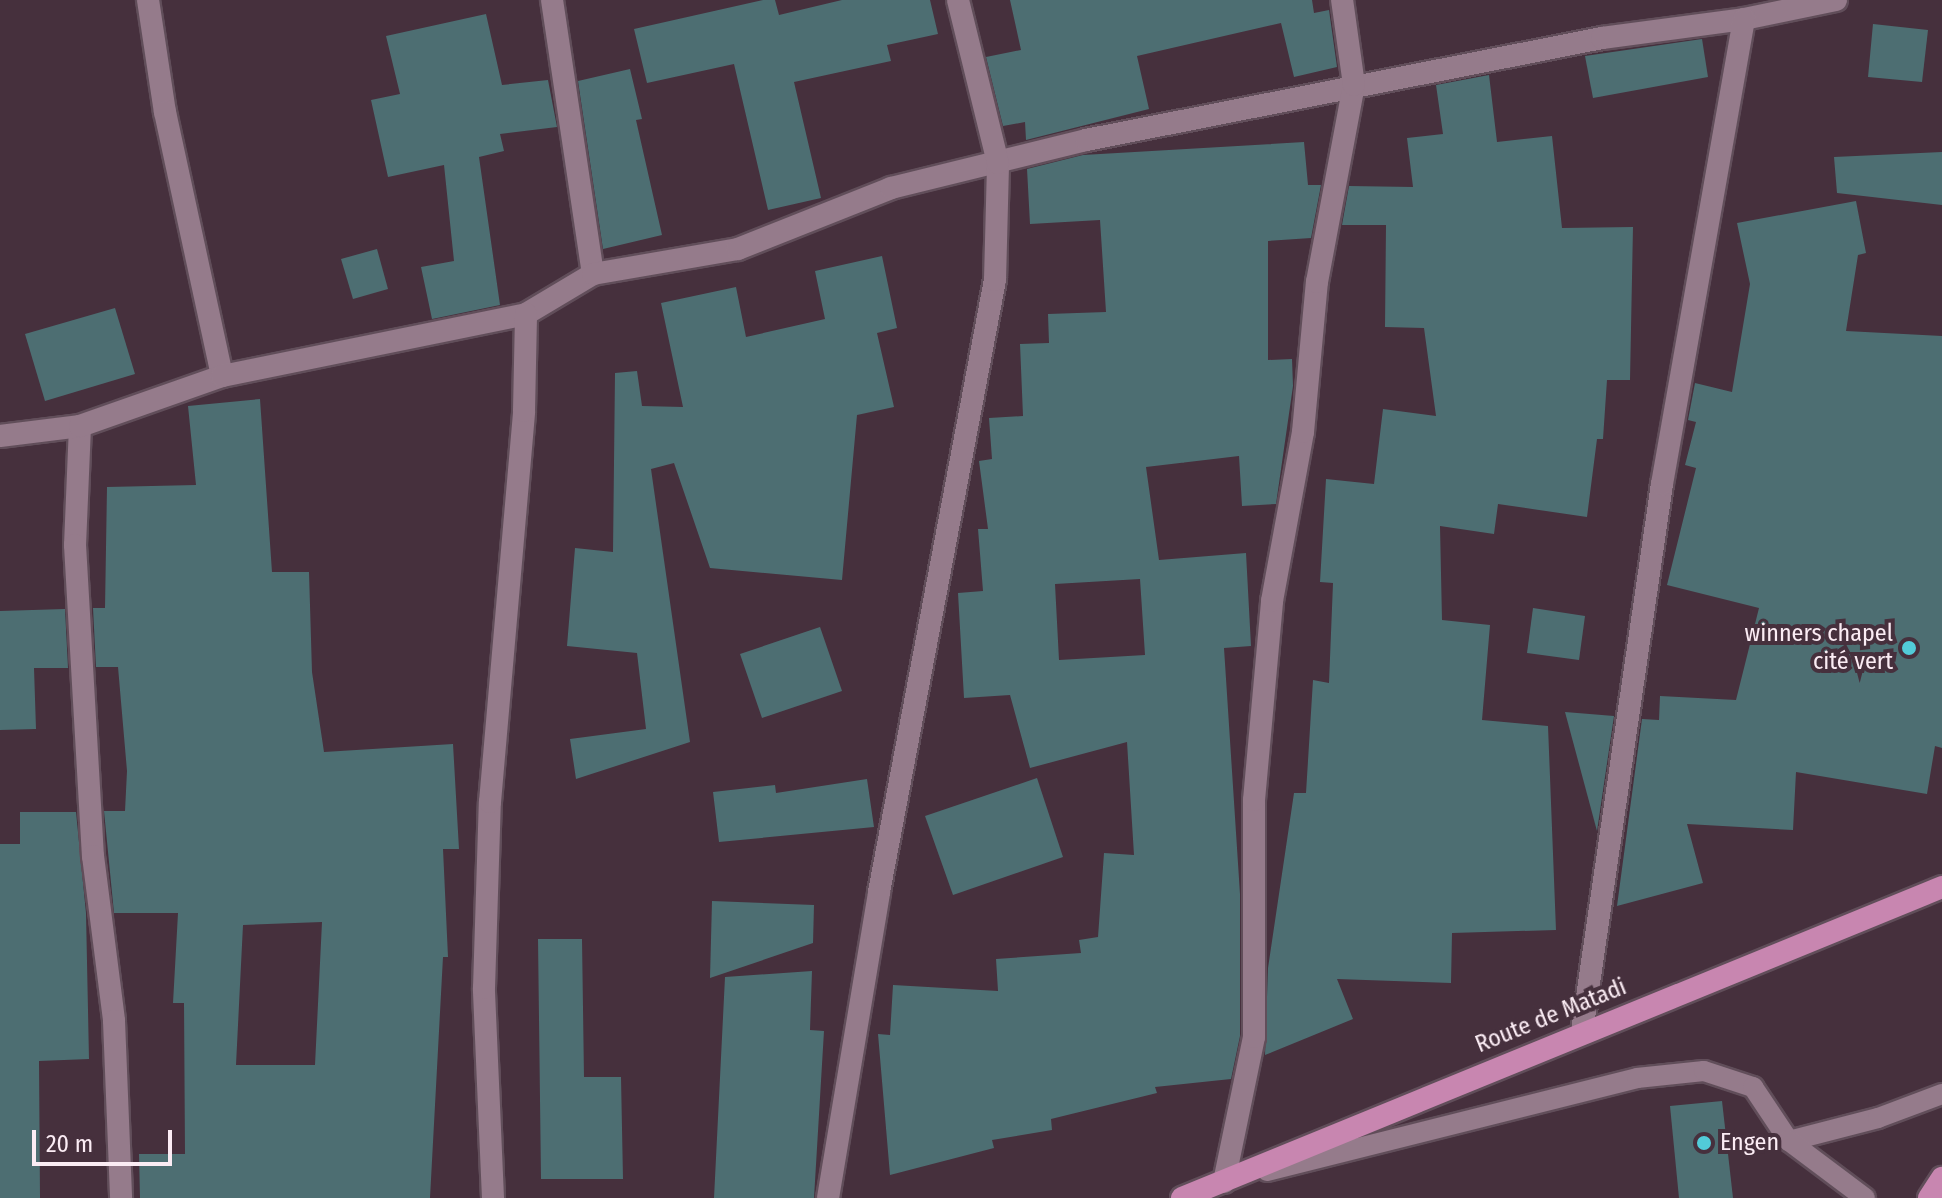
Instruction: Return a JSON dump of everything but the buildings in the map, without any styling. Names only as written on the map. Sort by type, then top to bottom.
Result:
[{"type":"highway","name":"Route de Matadi","points":[[1182,1198],[1582,1031],[1942,887]]},
{"type":"highway","points":[[1929,1198],[1942,1178]]},
{"type":"street","points":[[148,0],[165,112],[222,376]]},
{"type":"street","points":[[552,0],[593,274]]},
{"type":"street","points":[[828,1198],[879,892],[995,280],[998,163],[958,0]]},
{"type":"street","points":[[1224,1182],[1254,1037],[1254,800],[1272,601],[1303,432],[1317,282],[1354,85],[1342,0]]},
{"type":"street","points":[[0,436],[80,426],[222,376],[526,314],[593,274],[738,249],[891,188],[1354,85],[1602,38],[1744,19],[1836,0]]},
{"type":"street","points":[[1582,1031],[1662,484],[1744,19]]},
{"type":"street","points":[[493,1198],[484,988],[489,848],[524,411],[526,314]]},
{"type":"street","points":[[80,426],[75,545],[93,856],[114,1021],[121,1198]]},
{"type":"lane","points":[[1224,1182],[1637,1078],[1704,1071],[1753,1087],[1789,1141],[1865,1198]]},
{"type":"lane","points":[[1789,1141],[1878,1118],[1942,1094]]},
{"type":"place","name":"winners chapel cité vert","points":[[1909,648]]},
{"type":"place","name":"Engen","points":[[1704,1143]]}]
